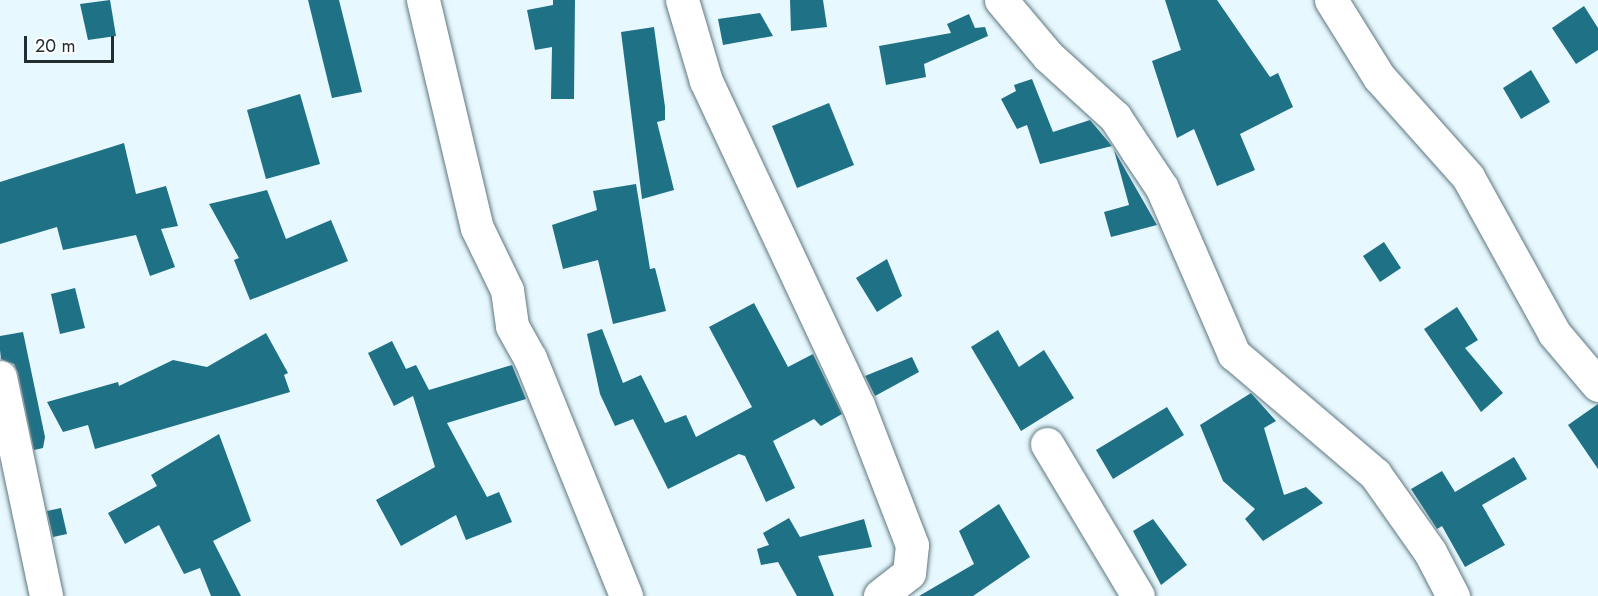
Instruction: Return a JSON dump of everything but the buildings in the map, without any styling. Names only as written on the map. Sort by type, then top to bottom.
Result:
[{"type":"street","points":[[423,0],[477,228],[507,290],[512,326],[530,358],[626,596]]},
{"type":"street","points":[[682,0],[706,81],[858,405],[912,545],[909,573],[880,596]]},
{"type":"street","points":[[1001,0],[1048,56],[1115,117],[1162,188],[1234,354],[1375,474],[1430,552],[1453,596]]},
{"type":"street","points":[[1331,0],[1379,77],[1468,177],[1554,333],[1598,385]]},
{"type":"street","points":[[0,377],[46,596]]},
{"type":"street","points":[[1047,444],[1138,596]]}]
